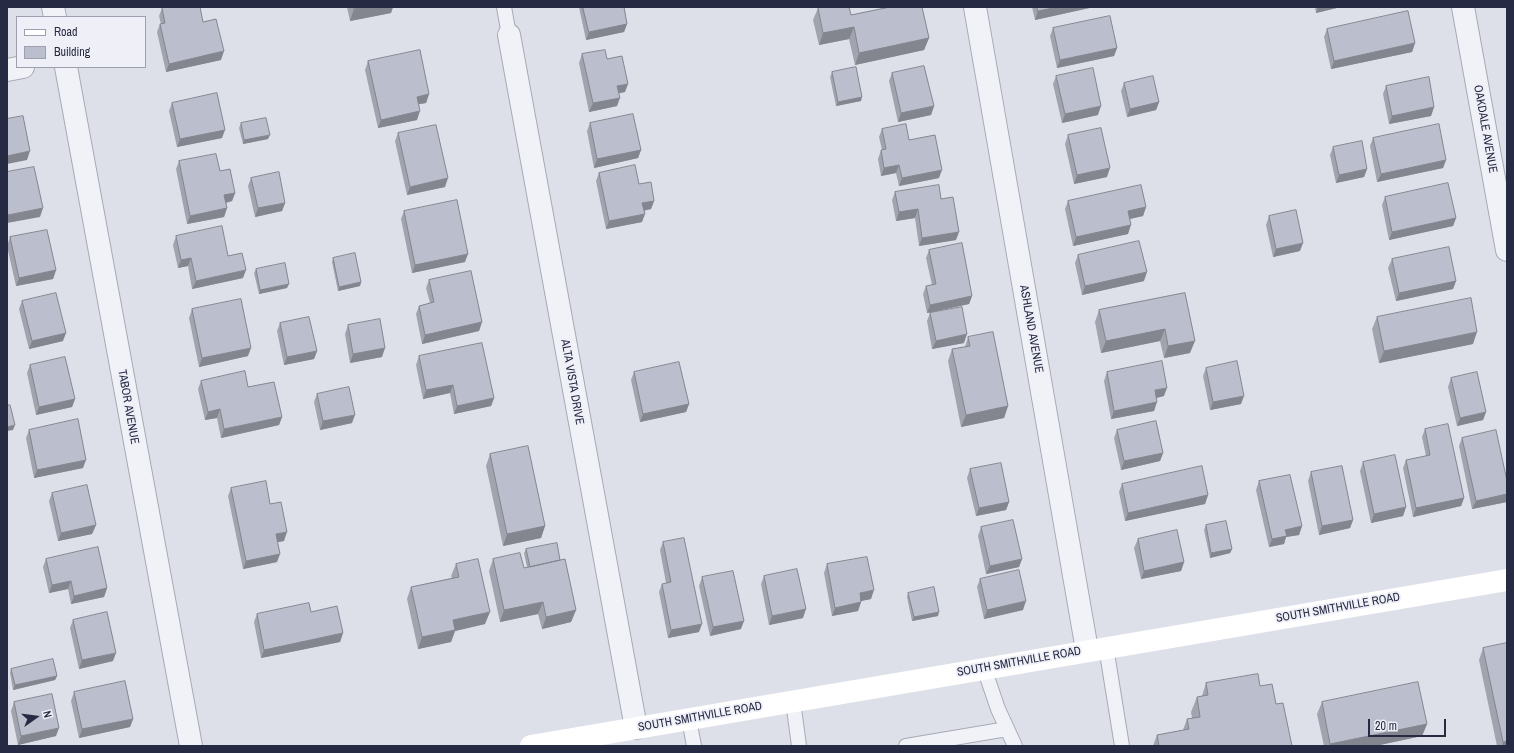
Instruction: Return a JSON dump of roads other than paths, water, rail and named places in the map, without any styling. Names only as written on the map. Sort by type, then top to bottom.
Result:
[{"type":"main road","name":"SOUTH SMITHVILLE ROAD","points":[[531,746],[579,742],[636,728],[1507,580]]},
{"type":"street","name":"ASHLAND AVENUE","points":[[974,7],[1096,649]]},
{"type":"street","name":"OAKDALE AVENUE","points":[[1463,7],[1507,250]]},
{"type":"street","name":"ALTA VISTA DRIVE","points":[[508,35],[636,728]]},
{"type":"street","points":[[7,70],[18,68]]},
{"type":"street","name":"TABOR AVENUE","points":[[66,68],[191,746]]},
{"type":"lane","points":[[504,7],[508,35]]},
{"type":"lane","points":[[1096,649],[1122,746]]},
{"type":"lane","points":[[984,668],[998,709],[1015,746]]},
{"type":"lane","points":[[793,701],[799,746]]},
{"type":"lane","points":[[689,719],[694,746]]},
{"type":"lane","points":[[906,746],[1007,729]]}]
